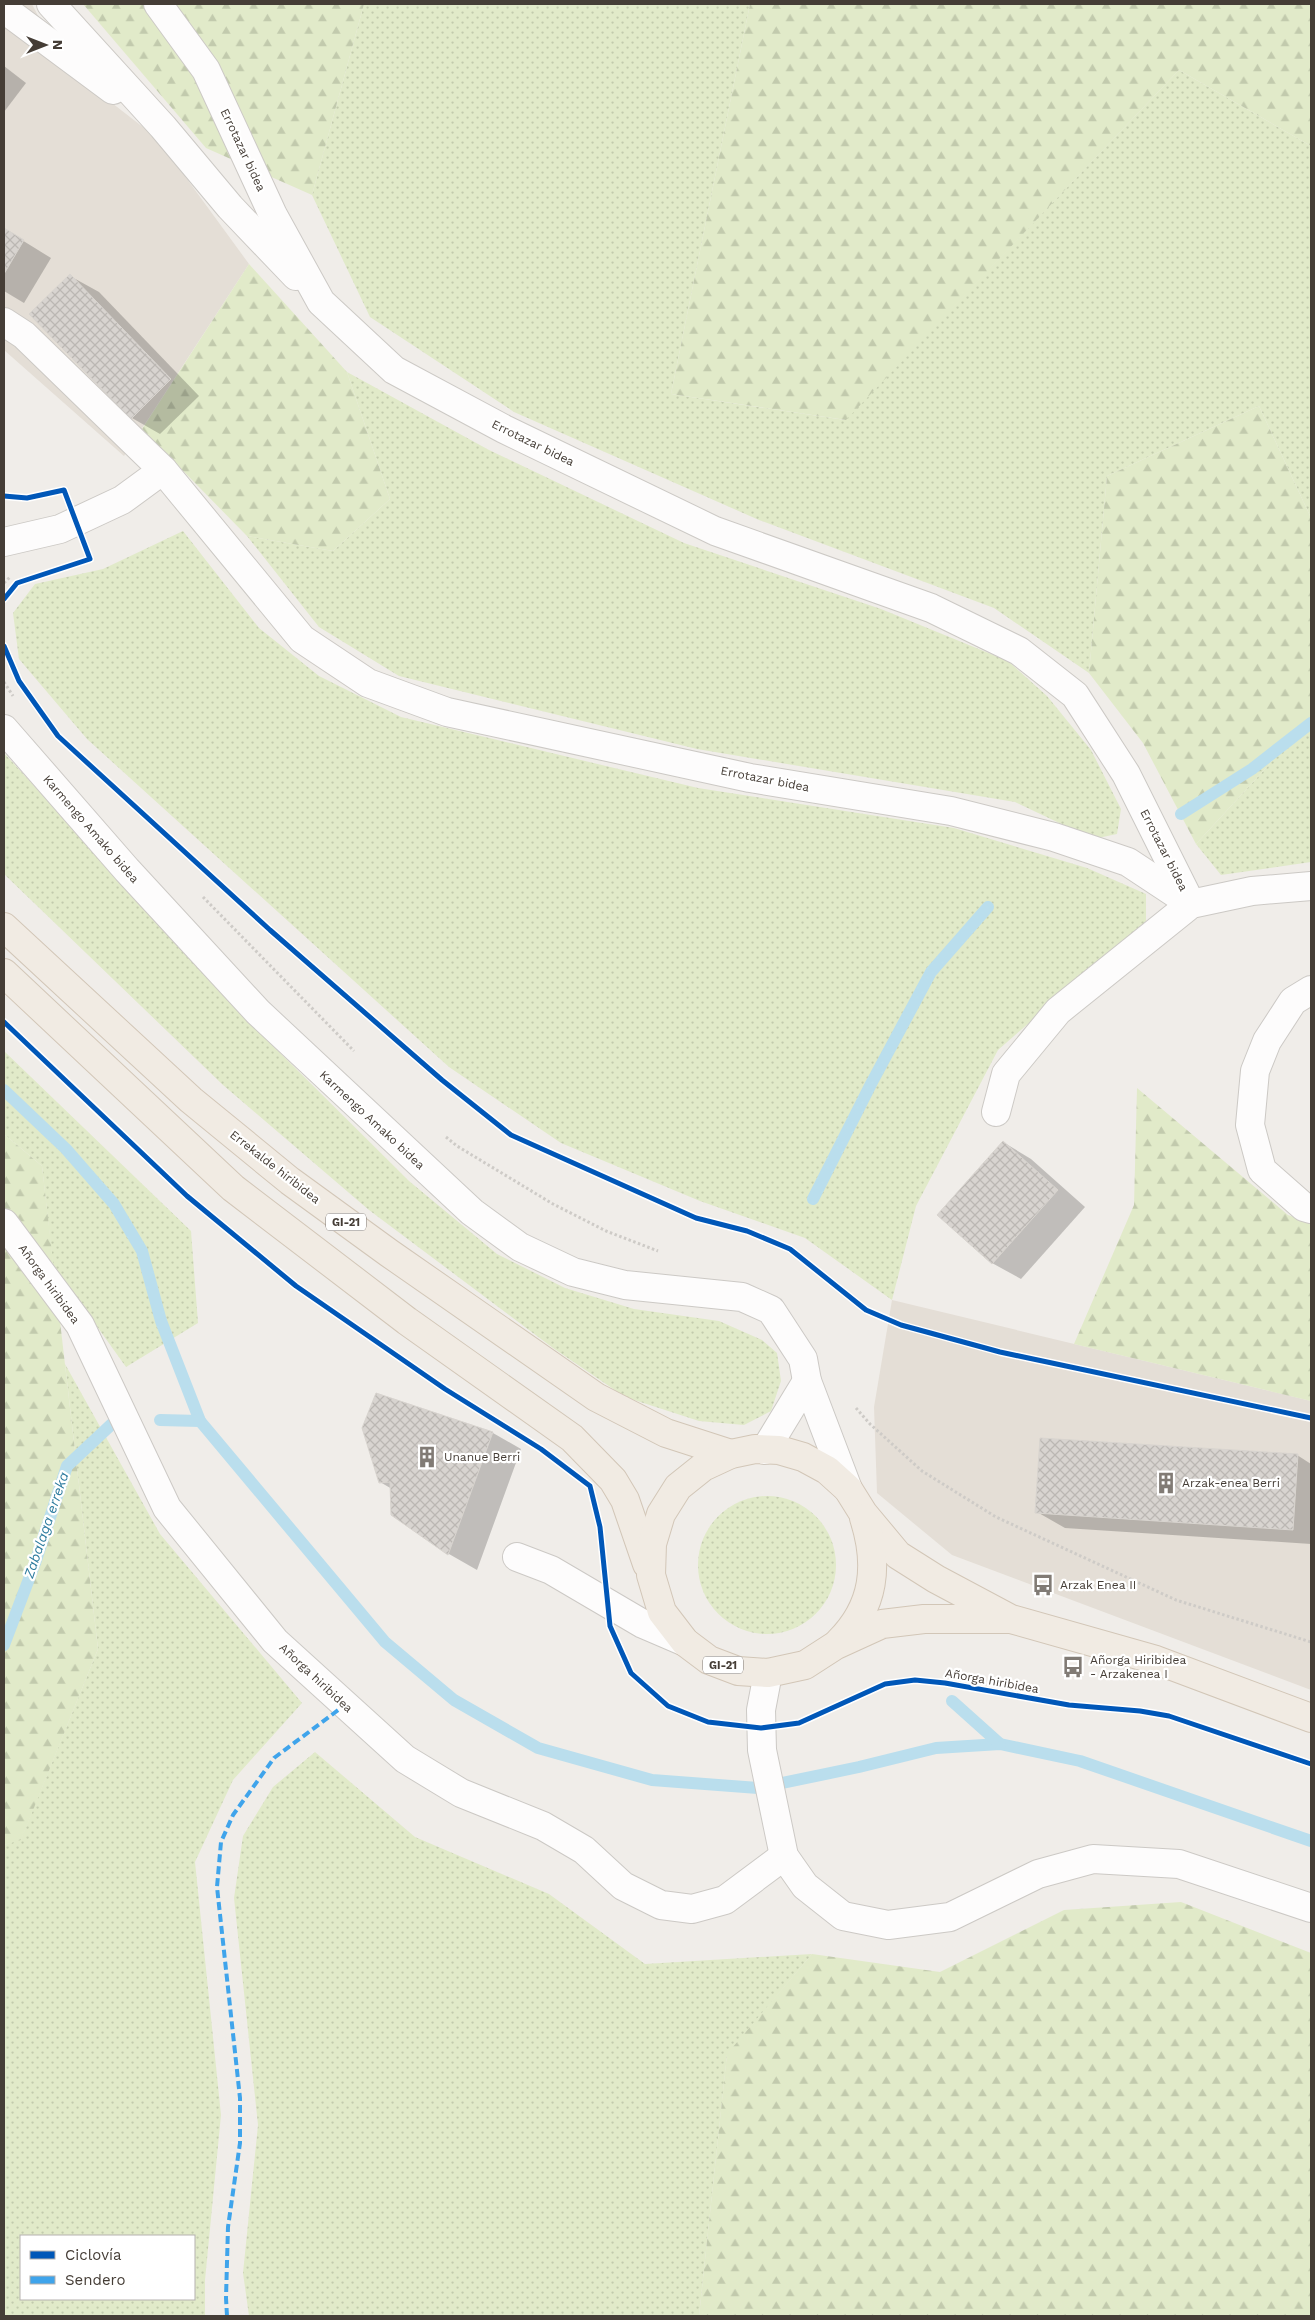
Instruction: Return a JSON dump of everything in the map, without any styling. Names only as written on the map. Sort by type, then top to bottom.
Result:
[{"type":"main road","name":"Errekalde hiribidea","points":[[4,926],[190,1100],[290,1181],[596,1397],[666,1432],[731,1454]]},
{"type":"main road","name":"GI-21","points":[[4,973],[233,1188],[407,1321],[572,1438],[613,1480],[626,1500],[662,1612],[685,1642],[709,1660],[738,1671],[768,1674],[805,1665],[836,1645],[859,1618],[873,1574],[872,1543],[863,1513]]},
{"type":"main road","name":"GI-21","points":[[651,1576],[652,1544],[661,1514],[678,1487],[703,1467],[731,1454],[755,1449],[779,1450],[803,1457],[827,1470],[848,1490],[863,1513],[898,1555],[936,1579],[1011,1619],[1156,1660],[1311,1718]]},
{"type":"main road","points":[[836,1645],[882,1624],[924,1619],[1011,1619]]},
{"type":"street","name":"Errotazar bidea","points":[[51,4],[163,127],[230,207],[321,302],[394,370],[504,429],[715,531],[931,608],[1019,651],[1075,695],[1126,774],[1191,904]]},
{"type":"street","name":"Errotazar bidea","points":[[158,4],[206,70],[273,215],[321,302]]},
{"type":"street","name":"Errotazar bidea","points":[[4,9],[163,127]]},
{"type":"street","name":"Errotazar bidea","points":[[4,322],[24,335],[163,470],[302,639],[368,683],[447,712],[750,778],[951,812],[1054,837],[1128,862],[1191,904]]},
{"type":"street","points":[[4,542],[18,541],[60,530],[122,500],[163,470]]},
{"type":"street","name":"Karmengo Amako bidea","points":[[4,729],[127,870],[258,1012],[472,1212],[520,1247],[572,1272],[626,1285],[742,1297],[771,1310],[803,1359],[806,1381],[848,1490]]},
{"type":"street","points":[[996,1112],[1006,1074],[1058,1011],[1191,904],[1252,891],[1311,886]]},
{"type":"street","points":[[1311,990],[1293,1001],[1267,1041],[1255,1071],[1250,1125],[1262,1170],[1304,1207],[1311,1209]]},
{"type":"street","name":"Añorga hiribidea","points":[[4,1223],[80,1325],[167,1508],[275,1641],[405,1759],[461,1793],[552,1831],[584,1850],[623,1886],[661,1905],[692,1909],[725,1900],[784,1856]]},
{"type":"street","points":[[765,1450],[806,1381]]},
{"type":"street","points":[[517,1557],[551,1570],[643,1624],[685,1642]]},
{"type":"street","points":[[768,1674],[761,1710],[762,1750],[784,1856],[805,1886],[843,1916],[888,1925],[950,1917],[1038,1874],[1093,1859],[1179,1864],[1311,1908]]},
{"type":"path","points":[[4,682],[15,698]]},
{"type":"path","points":[[202,897],[360,1056]]},
{"type":"path","points":[[443,1134],[457,1146],[553,1204],[606,1231],[654,1250],[664,1252]]},
{"type":"path","points":[[854,1405],[870,1424],[922,1471],[996,1517],[1176,1600],[1311,1642]]},
{"type":"shaded area","points":[[4,4],[32,4],[63,65],[157,138],[249,264],[124,456],[4,350]]},
{"type":"shaded area","points":[[892,1300],[1311,1401],[1311,1690],[952,1555],[877,1493],[874,1407]]},
{"type":"green space","points":[[83,4],[364,4],[312,195],[206,148]]},
{"type":"green space","points":[[364,4],[750,4],[671,394],[845,420],[1179,70],[1311,146],[1311,518],[1259,406],[1107,476],[1089,673],[994,608],[759,520],[514,412],[370,317],[312,195]]},
{"type":"green space","points":[[750,4],[1311,4],[1311,146],[1179,70],[846,420],[671,394]]},
{"type":"green space","points":[[249,264],[347,372],[390,499],[333,551],[247,536],[142,429]]},
{"type":"green space","points":[[347,372],[489,450],[684,543],[881,609],[1008,661],[1047,696],[1091,750],[1121,809],[1117,834],[1093,839],[1015,802],[697,749],[399,676],[319,627],[247,536],[333,551],[390,499]]},
{"type":"green space","points":[[1259,406],[1311,518],[1311,719],[1196,844],[1143,743],[1089,673],[1107,476]]},
{"type":"green space","points":[[183,531],[259,628],[319,676],[401,717],[698,788],[954,828],[1087,868],[1146,894],[1146,921],[998,1050],[916,1206],[892,1300],[805,1238],[700,1201],[561,1143],[449,1067],[87,739],[19,659],[13,613],[35,584],[103,569]]},
{"type":"green space","points":[[1311,719],[1311,862],[1221,875],[1196,844]]},
{"type":"green space","points":[[4,753],[272,1045],[409,1181],[497,1254],[565,1288],[634,1309],[719,1321],[762,1340],[777,1353],[781,1381],[771,1411],[744,1425],[699,1421],[625,1397],[553,1348],[369,1210],[223,1085],[4,874]]},
{"type":"green space","points":[[4,1051],[191,1231],[198,1323],[126,1367],[53,1265],[42,1166],[4,1134]]},
{"type":"green space","points":[[1137,1088],[1288,1215],[1311,1223],[1311,1401],[1074,1344],[1134,1205]]},
{"type":"green space","points":[[4,1134],[42,1166],[98,1649],[21,1840],[4,1845]]},
{"type":"green space","points":[[65,1364],[160,1534],[302,1703],[233,1780],[195,1862],[221,2115],[205,2280],[205,2316],[4,2316],[4,1845],[21,1839],[98,1649]]},
{"type":"green space","points":[[767,1496],[793,1501],[816,1516],[831,1539],[836,1565],[831,1591],[816,1614],[793,1629],[767,1634],[741,1629],[718,1614],[703,1591],[698,1565],[703,1539],[718,1516],[741,1501]]},
{"type":"green space","points":[[315,1752],[415,1837],[549,1894],[645,1964],[812,1954],[727,2055],[699,2316],[249,2316],[243,2273],[258,2125],[234,1898],[243,1836],[273,1787]]},
{"type":"green space","points":[[1181,1902],[1311,1953],[1311,2316],[699,2316],[727,2054],[812,1954],[940,1972],[1064,1910]]},
{"type":"building","points":[[4,228],[24,240],[4,274]]},
{"type":"building","points":[[70,274],[171,379],[131,419],[29,314]]},
{"type":"building","points":[[1003,1141],[1058,1190],[992,1264],[937,1215]]},
{"type":"building","name":"Unanue Berri","points":[[376,1393],[493,1432],[448,1555],[391,1515],[390,1482],[379,1483],[362,1428]]},
{"type":"building","name":"Arzak-enea Berri","points":[[1040,1438],[1298,1454],[1293,1530],[1035,1513]]},
{"type":"waterway","points":[[1181,814],[1252,769],[1311,723]]},
{"type":"waterway","points":[[813,1199],[871,1084],[931,972],[988,907]]},
{"type":"waterway","points":[[4,1090],[66,1149],[114,1204],[142,1251],[161,1321],[200,1421],[385,1642],[454,1700],[538,1748],[652,1780],[758,1788],[859,1767],[936,1748],[1000,1744],[1080,1761],[1311,1841]]},
{"type":"waterway","name":"Zabalaga erreka","points":[[160,1420],[200,1421]]},
{"type":"waterway","name":"Zabalaga erreka","points":[[4,1645],[35,1563],[67,1466],[114,1422]]},
{"type":"waterway","points":[[952,1701],[1000,1744]]},
{"type":"marked path","points":[[227,2316],[228,2227],[240,2143],[240,2098],[217,1887],[221,1842],[233,1815],[274,1758],[345,1705]]},
{"type":"cycle path","points":[[4,496],[27,498],[64,490],[90,559],[17,583],[4,599]]},
{"type":"cycle path","points":[[4,646],[19,681],[58,736],[270,930],[442,1080],[511,1135],[696,1218],[747,1231],[790,1249],[866,1310],[901,1325],[1000,1352],[1311,1418]]},
{"type":"cycle path","points":[[4,1022],[187,1196],[296,1286],[445,1389],[541,1449],[590,1486],[600,1527],[610,1626],[631,1673],[668,1706],[708,1722],[761,1728],[799,1723],[885,1684],[915,1680],[945,1683],[1069,1705],[1140,1711],[1169,1716],[1311,1764]]},
{"type":"place","name":"Unanue Berri","points":[[427,1457]]},
{"type":"place","name":"Arzak-enea Berri","points":[[1166,1483]]},
{"type":"place","name":"Arzak Enea II","points":[[1043,1585]]},
{"type":"place","name":"Añorga Hiribidea - Arzakenea I","points":[[1073,1667]]}]
